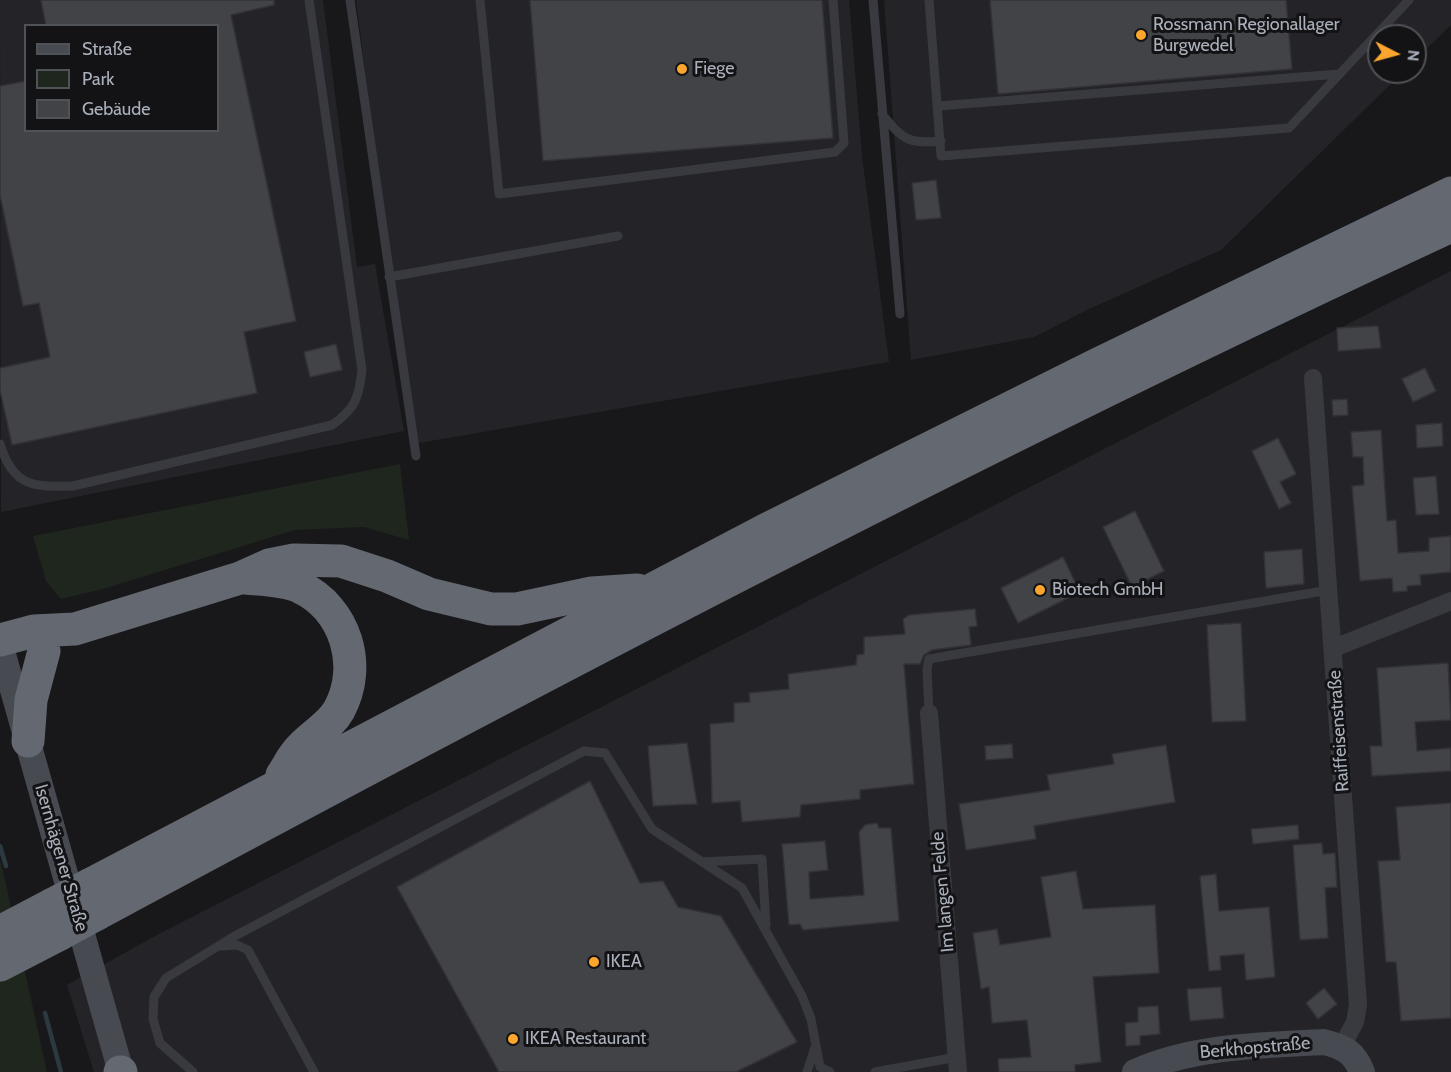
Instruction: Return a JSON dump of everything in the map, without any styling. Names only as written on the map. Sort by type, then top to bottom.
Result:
[{"type":"highway","points":[[0,965],[55,920],[93,899],[276,784],[648,590],[1096,365],[1451,193]]},
{"type":"highway","points":[[93,899],[392,756],[784,552],[1120,385],[1451,226]]},
{"type":"highway","points":[[2,648],[34,631],[75,629],[240,578],[269,565],[294,560],[341,561],[387,576],[429,594],[491,609],[517,609],[592,593],[648,590]]},
{"type":"highway","points":[[240,578],[277,581],[299,587],[311,594],[333,613],[345,635],[350,655],[350,676],[338,711],[326,727],[297,751],[276,784]]},
{"type":"highway","points":[[28,741],[33,689],[44,651],[75,629]]},
{"type":"highway","points":[[2,648],[44,651]]},
{"type":"highway","points":[[0,932],[55,920]]},
{"type":"main road","name":"Isernhägener Straße","points":[[2,648],[120,1072]]},
{"type":"main road","name":"Berkhopstraße","points":[[1143,1070],[1214,1050],[1324,1042],[1342,1046]]},
{"type":"main road","points":[[1342,1046],[1356,1058],[1362,1072]]},
{"type":"street","name":"Raiffeisenstraße","points":[[1313,378],[1358,1005],[1355,1022],[1342,1046]]},
{"type":"street","points":[[1334,648],[1451,601]]},
{"type":"street","name":"Im langen Felde","points":[[929,713],[958,1064]]},
{"type":"lane","points":[[0,444],[5,461],[19,480],[40,487],[73,486],[332,425],[350,412],[359,390],[362,370],[309,0]]},
{"type":"lane","points":[[350,0],[416,456]]},
{"type":"lane","points":[[480,0],[499,194],[835,152],[844,143],[833,0]]},
{"type":"lane","points":[[873,0],[900,314]]},
{"type":"lane","points":[[929,0],[941,156],[1289,128],[1409,0]]},
{"type":"lane","points":[[938,106],[1339,74]]},
{"type":"lane","points":[[882,114],[903,138],[913,142],[941,141]]},
{"type":"lane","points":[[389,277],[618,236]]},
{"type":"lane","points":[[929,713],[927,669],[929,659],[1329,590]]},
{"type":"lane","points":[[193,1072],[160,1043],[153,1019],[154,997],[166,978],[233,937],[584,751],[605,753],[652,829],[742,888],[766,927],[802,996],[811,1019],[820,1067],[830,1072]]},
{"type":"lane","points":[[702,862],[762,859],[766,927]]},
{"type":"lane","points":[[221,946],[237,945],[248,951],[314,1072]]},
{"type":"lane","points":[[807,1072],[816,1045]]},
{"type":"lane","points":[[875,1072],[958,1064]]},
{"type":"shaded area","points":[[0,0],[323,0],[357,267],[375,264],[404,431],[1,512]]},
{"type":"shaded area","points":[[356,0],[849,0],[862,156],[889,362],[413,444]]},
{"type":"shaded area","points":[[884,0],[1451,0],[1451,25],[1427,48],[1427,24],[1367,24],[1367,84],[1391,84],[1221,250],[1089,309],[1034,337],[911,360]]},
{"type":"shaded area","points":[[1451,271],[1451,1072],[94,1072],[67,985],[157,935]]},
{"type":"green space","points":[[400,464],[409,540],[364,527],[295,530],[103,589],[61,599],[46,581],[33,536]]},
{"type":"green space","points":[[0,860],[3,871],[47,1072],[0,1072]]},
{"type":"building","points":[[41,0],[274,0],[274,5],[231,15],[296,321],[244,332],[257,393],[12,445],[0,390],[0,368],[50,357],[39,303],[23,306],[0,195],[0,86],[24,81],[24,132],[219,132],[219,24],[46,24]]},
{"type":"building","name":"Fiege","points":[[530,0],[822,0],[833,138],[543,161]]},
{"type":"building","name":"Rossmann Regionallager Burgwedel","points":[[990,0],[1286,0],[1292,69],[998,94]]},
{"type":"building","points":[[936,180],[941,218],[916,220],[912,183]]},
{"type":"building","points":[[1378,326],[1381,348],[1338,351],[1337,328]]},
{"type":"building","points":[[336,344],[342,370],[310,377],[304,352]]},
{"type":"building","points":[[1425,368],[1436,391],[1413,402],[1402,379]]},
{"type":"building","points":[[1347,399],[1348,415],[1333,416],[1332,400]]},
{"type":"building","points":[[1442,423],[1443,446],[1417,448],[1416,425]]},
{"type":"building","points":[[1381,430],[1387,521],[1396,520],[1398,553],[1429,551],[1429,538],[1451,536],[1451,572],[1420,575],[1421,585],[1407,586],[1407,591],[1393,592],[1392,578],[1360,581],[1352,486],[1364,485],[1363,457],[1353,457],[1351,432]]},
{"type":"building","points":[[1278,438],[1296,474],[1280,482],[1291,503],[1279,509],[1252,451]]},
{"type":"building","points":[[1436,476],[1439,514],[1416,515],[1413,478]]},
{"type":"building","points":[[1135,511],[1164,571],[1132,587],[1103,527]]},
{"type":"building","points":[[1302,549],[1304,584],[1266,588],[1264,552]]},
{"type":"building","name":"Biotech GmbH","points":[[1063,557],[1080,592],[1018,623],[1001,588]]},
{"type":"building","points":[[975,609],[977,626],[969,627],[971,645],[932,650],[924,655],[920,664],[904,664],[914,784],[860,790],[860,799],[801,805],[800,817],[742,822],[740,801],[712,803],[710,724],[734,722],[734,703],[750,702],[749,693],[789,689],[788,674],[856,665],[857,655],[864,654],[864,637],[905,634],[903,619],[909,615]]},
{"type":"building","points":[[1241,623],[1246,721],[1212,722],[1207,625]]},
{"type":"building","points":[[1448,663],[1451,720],[1415,722],[1417,751],[1451,748],[1451,771],[1372,776],[1370,746],[1382,746],[1377,668]]},
{"type":"building","points":[[687,743],[697,804],[653,806],[648,746]]},
{"type":"building","points":[[1012,744],[1013,758],[986,760],[985,746]]},
{"type":"building","points":[[1166,745],[1175,802],[1034,826],[1036,839],[966,850],[959,804],[1050,790],[1047,775],[1114,764],[1112,754]]},
{"type":"building","name":"IKEA","points":[[590,781],[640,883],[663,881],[678,907],[721,916],[797,1042],[736,1072],[499,1072],[397,887]]},
{"type":"building","points":[[1451,803],[1451,1018],[1401,1021],[1396,962],[1386,962],[1378,861],[1400,860],[1396,807]]},
{"type":"building","points":[[877,823],[879,828],[891,828],[899,921],[803,930],[800,924],[789,925],[782,844],[825,841],[828,870],[809,872],[810,899],[864,895],[859,832],[865,825]]},
{"type":"building","points":[[1298,825],[1299,839],[1253,844],[1251,829]]},
{"type":"building","points":[[1322,843],[1323,854],[1335,853],[1337,887],[1325,888],[1328,938],[1300,940],[1293,845]]},
{"type":"building","points":[[1076,871],[1083,909],[1155,905],[1159,973],[1093,977],[1101,1062],[1075,1065],[1075,1072],[999,1072],[998,1059],[1031,1057],[1027,1020],[992,1023],[989,987],[981,989],[973,933],[997,929],[1000,945],[1051,937],[1041,877]]},
{"type":"building","points":[[1216,874],[1219,911],[1269,907],[1275,977],[1246,980],[1244,954],[1220,956],[1221,970],[1209,971],[1200,876]]},
{"type":"building","points":[[1221,987],[1224,1018],[1190,1021],[1187,989]]},
{"type":"building","points":[[1324,988],[1337,1004],[1318,1019],[1306,1003]]},
{"type":"building","points":[[1158,1006],[1160,1034],[1140,1036],[1140,1045],[1126,1046],[1125,1023],[1138,1022],[1138,1007]]},
{"type":"waterway","points":[[0,846],[6,866]]},
{"type":"waterway","points":[[45,1013],[61,1072]]},
{"type":"place","name":"Rossmann Regionallager Burgwedel","points":[[1141,35]]},
{"type":"place","name":"Fiege","points":[[682,69]]},
{"type":"place","name":"Biotech GmbH","points":[[1040,590]]},
{"type":"place","name":"IKEA","points":[[594,962]]},
{"type":"place","name":"IKEA Restaurant","points":[[513,1039]]}]
